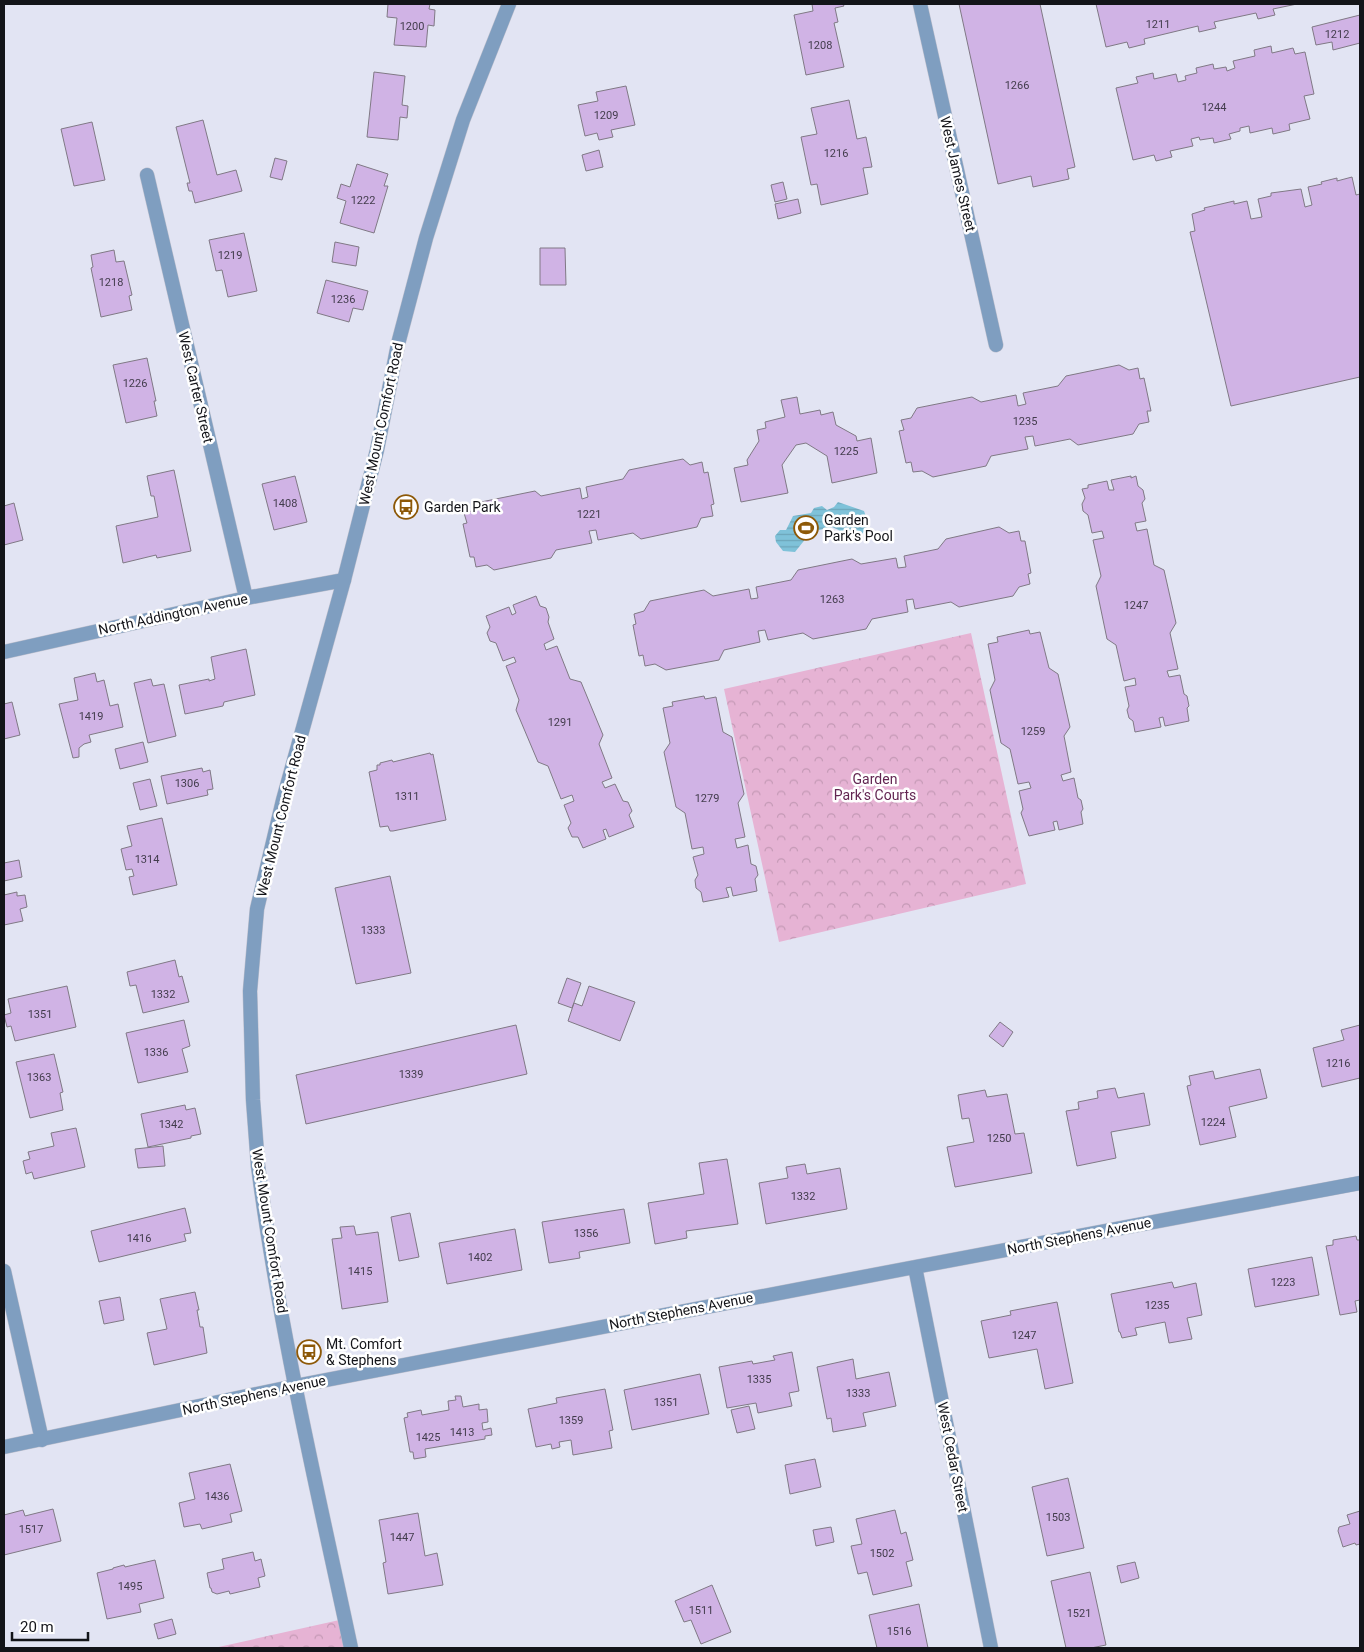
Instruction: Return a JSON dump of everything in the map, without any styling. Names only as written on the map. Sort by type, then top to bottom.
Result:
[{"type":"street","name":"West Mount Comfort Road","points":[[351,1648],[296,1386],[267,1232],[258,1166],[253,1100],[250,991],[257,909],[283,800],[344,580],[377,450],[398,344],[426,238],[463,120],[509,4]]},
{"type":"street","name":"West James Street","points":[[920,4],[996,345]]},
{"type":"street","name":"West Carter Street","points":[[147,175],[246,598]]},
{"type":"street","name":"North Addington Avenue","points":[[4,652],[246,598],[344,580]]},
{"type":"street","name":"North Stephens Avenue","points":[[4,1448],[296,1386],[915,1266],[1360,1183]]},
{"type":"street","name":"West Cedar Street","points":[[915,1266],[991,1648]]},
{"type":"street","points":[[4,1271],[42,1440]]},
{"type":"green space","name":"Garden Park's Courts","points":[[971,633],[1026,884],[779,942],[724,689]]},
{"type":"green space","points":[[344,1619],[351,1648],[214,1648]]},
{"type":"water","name":"Garden Park's Pool","points":[[838,502],[864,511],[869,525],[862,534],[854,537],[832,527],[811,532],[795,552],[783,551],[776,542],[775,536],[780,530],[786,530],[793,516],[811,513],[814,508],[822,506],[827,510],[834,507]]},
{"type":"building","points":[[388,4],[430,4],[429,9],[435,10],[434,26],[428,25],[426,47],[394,45],[397,18],[387,17]]},
{"type":"building","points":[[812,4],[843,4],[844,6],[835,8],[838,22],[834,23],[844,67],[806,75],[794,15],[813,11]]},
{"type":"building","points":[[959,4],[1040,4],[1075,167],[1067,169],[1069,179],[1033,187],[1031,176],[998,184]]},
{"type":"building","points":[[1096,4],[1297,4],[1273,9],[1275,15],[1258,19],[1256,13],[1214,22],[1216,28],[1199,32],[1198,26],[1144,39],[1145,44],[1129,48],[1127,42],[1106,47]]},
{"type":"building","points":[[1360,15],[1360,43],[1333,50],[1332,42],[1316,45],[1312,27]]},
{"type":"building","points":[[1271,46],[1272,53],[1293,48],[1295,54],[1305,52],[1314,94],[1304,96],[1310,119],[1289,124],[1290,130],[1273,134],[1272,128],[1250,133],[1249,126],[1229,134],[1231,139],[1214,143],[1213,138],[1200,140],[1199,137],[1191,139],[1193,146],[1170,151],[1172,157],[1156,161],[1154,155],[1133,160],[1116,88],[1138,83],[1136,77],[1153,73],[1154,79],[1176,74],[1178,82],[1186,80],[1185,76],[1197,73],[1196,68],[1213,64],[1214,69],[1226,67],[1227,71],[1235,68],[1233,61],[1255,56],[1254,50]]},
{"type":"building","points":[[374,72],[405,76],[402,105],[408,106],[407,118],[400,117],[398,140],[367,137]]},
{"type":"building","points":[[626,86],[635,125],[611,130],[613,137],[599,140],[597,133],[585,136],[578,105],[598,101],[596,92]]},
{"type":"building","points":[[849,100],[857,139],[866,137],[872,167],[863,168],[868,194],[821,205],[817,184],[811,185],[801,137],[817,134],[811,108]]},
{"type":"building","points":[[203,120],[217,175],[236,170],[242,191],[195,203],[192,191],[189,191],[187,183],[190,183],[176,127]]},
{"type":"building","points":[[92,122],[105,180],[74,186],[61,129]]},
{"type":"building","points":[[599,150],[603,167],[586,171],[582,155]]},
{"type":"building","points":[[275,158],[287,161],[282,180],[270,177]]},
{"type":"building","points":[[357,164],[388,174],[384,186],[388,186],[374,233],[340,223],[346,201],[337,198],[341,184],[350,187]]},
{"type":"building","points":[[1352,177],[1356,195],[1360,194],[1360,377],[1231,406],[1190,232],[1195,231],[1192,214],[1205,210],[1204,208],[1234,201],[1234,204],[1247,201],[1251,219],[1262,217],[1258,199],[1271,196],[1271,193],[1301,189],[1305,207],[1312,205],[1308,187],[1337,178],[1337,181]]},
{"type":"building","points":[[783,182],[787,199],[775,202],[771,185]]},
{"type":"building","points":[[798,199],[801,213],[778,219],[775,204]]},
{"type":"building","points":[[244,233],[257,291],[228,297],[222,270],[216,271],[209,240]]},
{"type":"building","points":[[335,242],[359,247],[356,266],[332,262]]},
{"type":"building","points":[[540,248],[565,248],[566,285],[540,285]]},
{"type":"building","points":[[114,250],[116,262],[124,261],[132,295],[129,296],[132,310],[101,317],[91,268],[93,267],[91,255]]},
{"type":"building","points":[[326,280],[368,291],[363,310],[353,308],[349,322],[317,313]]},
{"type":"building","points":[[147,358],[156,401],[154,401],[157,416],[126,423],[113,365]]},
{"type":"building","points":[[1119,365],[1129,370],[1138,368],[1140,379],[1144,378],[1151,411],[1147,411],[1149,422],[1139,424],[1133,434],[1078,445],[1070,439],[1035,446],[1033,436],[1025,437],[1028,449],[991,456],[986,466],[933,477],[922,471],[913,472],[911,462],[906,463],[899,431],[904,430],[901,420],[911,418],[917,408],[972,397],[981,402],[1016,395],[1018,406],[1026,404],[1023,393],[1058,386],[1066,376]]},
{"type":"building","points":[[797,397],[800,414],[820,410],[821,415],[833,412],[836,425],[856,436],[857,441],[871,438],[877,473],[832,483],[827,456],[806,443],[796,445],[782,465],[788,493],[741,502],[734,468],[748,465],[747,460],[759,441],[757,430],[766,428],[765,422],[785,417],[781,400]]},
{"type":"building","points":[[683,459],[690,465],[702,462],[704,473],[708,472],[714,504],[711,505],[713,516],[701,518],[697,527],[641,539],[633,533],[598,540],[596,530],[589,531],[592,543],[556,550],[551,558],[494,570],[487,565],[476,567],[474,557],[470,557],[463,524],[467,523],[464,513],[475,510],[481,502],[535,491],[541,496],[580,488],[582,499],[588,497],[586,487],[623,479],[629,470]]},
{"type":"building","points":[[174,470],[191,551],[157,558],[156,555],[123,563],[116,526],[158,517],[154,496],[151,496],[147,476]]},
{"type":"building","points":[[295,476],[307,522],[274,530],[262,484]]},
{"type":"building","points":[[1131,476],[1131,478],[1136,476],[1138,486],[1143,490],[1145,499],[1142,503],[1146,521],[1135,523],[1137,531],[1147,529],[1154,565],[1164,570],[1176,623],[1170,633],[1178,669],[1167,671],[1169,677],[1180,675],[1189,706],[1187,708],[1189,721],[1165,726],[1163,717],[1159,718],[1161,727],[1135,732],[1133,721],[1129,718],[1127,710],[1129,706],[1125,687],[1136,685],[1135,678],[1124,681],[1116,645],[1107,639],[1096,586],[1101,576],[1093,540],[1104,538],[1102,531],[1092,533],[1088,515],[1083,511],[1082,504],[1085,498],[1082,489],[1088,488],[1088,485],[1107,481],[1109,490],[1114,490],[1111,480]]},
{"type":"building","points":[[14,503],[23,540],[4,545],[4,506]]},
{"type":"building","points":[[999,527],[1009,533],[1019,531],[1021,541],[1025,541],[1031,573],[1028,574],[1030,584],[1019,587],[1013,596],[959,607],[951,602],[915,609],[913,599],[906,600],[908,612],[872,619],[866,629],[813,639],[803,633],[768,640],[765,630],[758,631],[760,642],[724,650],[719,660],[666,670],[655,664],[645,666],[643,655],[639,656],[633,625],[636,624],[634,614],[644,611],[650,601],[704,590],[713,596],[749,589],[751,599],[758,598],[756,587],[791,580],[798,570],[852,559],[861,564],[896,558],[898,568],[906,567],[904,556],[938,549],[946,539]]},
{"type":"building","points":[[536,596],[540,606],[546,608],[549,617],[548,622],[554,639],[544,644],[546,650],[557,646],[570,679],[581,682],[603,735],[599,744],[612,778],[602,782],[605,788],[615,784],[623,801],[628,802],[632,811],[629,815],[634,827],[609,837],[606,829],[603,830],[606,839],[583,848],[578,837],[572,837],[568,828],[571,823],[564,805],[574,801],[572,795],[561,799],[548,766],[538,762],[516,710],[519,700],[506,666],[516,662],[514,657],[503,661],[496,643],[490,641],[487,633],[490,627],[486,616],[509,607],[512,615],[516,613],[513,605]]},
{"type":"building","points":[[1029,630],[1030,634],[1040,632],[1049,668],[1058,674],[1070,727],[1064,736],[1071,772],[1061,775],[1063,781],[1074,778],[1078,798],[1081,800],[1083,809],[1081,812],[1083,824],[1059,830],[1057,821],[1053,822],[1055,830],[1029,836],[1021,813],[1023,809],[1019,791],[1031,788],[1029,782],[1018,784],[1010,749],[1001,743],[990,690],[995,680],[988,644],[998,642],[997,637]]},
{"type":"building","points":[[246,649],[255,695],[224,702],[223,706],[185,714],[179,685],[215,679],[211,657]]},
{"type":"building","points":[[95,673],[97,682],[104,680],[110,706],[118,704],[123,727],[89,735],[91,742],[79,748],[79,757],[73,758],[59,704],[78,700],[74,678]]},
{"type":"building","points":[[151,679],[153,686],[164,684],[176,736],[148,743],[134,683]]},
{"type":"building","points":[[704,696],[705,699],[716,697],[723,732],[732,737],[744,794],[738,803],[745,837],[735,839],[737,848],[748,845],[751,864],[756,866],[758,875],[755,879],[757,891],[733,896],[731,887],[726,888],[729,897],[703,902],[701,892],[696,888],[695,880],[698,875],[693,857],[704,854],[703,847],[692,849],[685,813],[676,807],[664,752],[670,743],[663,708],[673,706],[672,702]]},
{"type":"building","points":[[12,702],[20,735],[4,739],[4,704]]},
{"type":"building","points":[[143,742],[148,762],[120,769],[115,749]]},
{"type":"building","points":[[430,753],[431,755],[433,754],[446,820],[393,831],[390,831],[388,826],[380,827],[369,772],[377,770],[377,765],[380,765],[380,763],[392,760],[393,762]]},
{"type":"building","points":[[202,768],[203,772],[210,770],[213,789],[207,790],[208,795],[167,804],[161,776]]},
{"type":"building","points":[[150,779],[157,806],[140,810],[133,783]]},
{"type":"building","points":[[162,818],[177,885],[133,895],[129,877],[134,876],[132,869],[126,870],[121,849],[132,846],[127,826]]},
{"type":"building","points":[[19,860],[22,877],[4,881],[4,863]]},
{"type":"building","points":[[390,876],[411,973],[356,984],[335,888]]},
{"type":"building","points":[[17,892],[17,896],[25,895],[27,907],[20,909],[23,921],[4,925],[4,895]]},
{"type":"building","points":[[175,960],[179,977],[182,976],[189,1002],[143,1013],[136,985],[130,986],[127,972]]},
{"type":"building","points":[[567,978],[581,983],[572,1008],[558,1003]]},
{"type":"building","points":[[67,986],[76,1027],[15,1041],[11,1026],[7,1027],[4,1015],[11,1013],[8,999]]},
{"type":"building","points":[[589,986],[635,1002],[620,1041],[568,1021],[574,1003],[582,1006]]},
{"type":"building","points":[[184,1020],[190,1046],[182,1049],[188,1072],[138,1083],[126,1033]]},
{"type":"building","points":[[1000,1022],[1013,1032],[1003,1047],[989,1036]]},
{"type":"building","points":[[516,1025],[527,1074],[306,1124],[296,1075]]},
{"type":"building","points":[[1360,1025],[1360,1078],[1322,1087],[1313,1048],[1344,1040],[1341,1030]]},
{"type":"building","points":[[54,1054],[63,1092],[60,1093],[63,1110],[30,1118],[16,1062]]},
{"type":"building","points":[[1260,1069],[1267,1098],[1229,1107],[1236,1137],[1200,1145],[1187,1086],[1191,1085],[1189,1076],[1213,1071],[1215,1079]]},
{"type":"building","points":[[1115,1088],[1118,1098],[1144,1093],[1150,1125],[1111,1132],[1116,1158],[1077,1166],[1066,1111],[1079,1109],[1078,1102],[1098,1098],[1097,1091]]},
{"type":"building","points":[[985,1090],[987,1097],[1007,1094],[1015,1134],[1024,1133],[1032,1173],[955,1187],[947,1147],[974,1142],[969,1118],[962,1119],[958,1095]]},
{"type":"building","points":[[185,1105],[186,1110],[195,1108],[201,1134],[191,1136],[191,1138],[148,1147],[141,1114]]},
{"type":"building","points":[[76,1128],[85,1167],[34,1179],[32,1172],[26,1174],[23,1161],[30,1159],[28,1152],[54,1146],[51,1133]]},
{"type":"building","points":[[163,1146],[165,1166],[138,1168],[135,1149]]},
{"type":"building","points":[[727,1159],[738,1224],[686,1231],[687,1238],[655,1244],[648,1203],[704,1194],[699,1163]]},
{"type":"building","points":[[805,1164],[807,1174],[840,1168],[847,1209],[766,1224],[759,1183],[788,1178],[786,1167]]},
{"type":"building","points":[[185,1208],[191,1233],[184,1234],[186,1241],[99,1262],[91,1231]]},
{"type":"building","points":[[624,1209],[630,1243],[579,1252],[580,1258],[549,1263],[542,1222]]},
{"type":"building","points":[[410,1213],[419,1257],[399,1261],[391,1217]]},
{"type":"building","points":[[354,1226],[356,1235],[378,1232],[388,1302],[342,1309],[332,1239],[342,1238],[340,1227]]},
{"type":"building","points":[[515,1229],[522,1270],[447,1284],[439,1243]]},
{"type":"building","points":[[1356,1236],[1357,1240],[1360,1240],[1360,1300],[1355,1301],[1357,1312],[1340,1315],[1326,1246],[1333,1245],[1333,1240]]},
{"type":"building","points":[[1312,1257],[1319,1295],[1255,1307],[1248,1269]]},
{"type":"building","points":[[1172,1282],[1174,1288],[1196,1283],[1202,1315],[1187,1318],[1192,1339],[1169,1343],[1165,1322],[1135,1328],[1137,1335],[1122,1338],[1111,1294]]},
{"type":"building","points":[[195,1292],[200,1327],[203,1327],[207,1353],[154,1365],[147,1333],[167,1329],[160,1299]]},
{"type":"building","points":[[120,1297],[124,1320],[104,1324],[99,1301]]},
{"type":"building","points":[[1057,1302],[1073,1383],[1045,1389],[1037,1349],[989,1358],[981,1321],[1011,1315],[1010,1311]]},
{"type":"building","points":[[792,1352],[799,1391],[789,1393],[792,1406],[758,1413],[756,1403],[727,1408],[719,1367],[752,1361],[753,1364],[775,1360],[773,1356]]},
{"type":"building","points":[[853,1359],[856,1379],[889,1372],[896,1406],[863,1413],[866,1426],[833,1432],[831,1418],[827,1419],[817,1367]]},
{"type":"building","points":[[700,1374],[709,1414],[632,1430],[624,1390]]},
{"type":"building","points":[[605,1389],[613,1430],[609,1431],[612,1448],[573,1455],[571,1440],[559,1442],[560,1447],[552,1449],[551,1444],[536,1447],[528,1409],[557,1403],[556,1398]]},
{"type":"building","points":[[455,1396],[461,1396],[463,1407],[479,1404],[479,1410],[487,1409],[488,1422],[482,1423],[483,1430],[491,1428],[492,1435],[485,1436],[485,1439],[425,1449],[426,1457],[414,1459],[413,1452],[410,1452],[404,1418],[408,1417],[407,1413],[421,1410],[422,1415],[449,1410],[448,1401],[456,1400]]},
{"type":"building","points":[[749,1406],[755,1429],[737,1433],[731,1410]]},
{"type":"building","points":[[815,1459],[821,1487],[790,1494],[785,1465]]},
{"type":"building","points":[[230,1464],[242,1511],[230,1514],[232,1522],[202,1529],[200,1524],[184,1527],[179,1503],[195,1499],[189,1473]]},
{"type":"building","points":[[1068,1478],[1084,1548],[1047,1556],[1032,1487]]},
{"type":"building","points":[[53,1509],[61,1541],[4,1555],[4,1515],[23,1510],[25,1516]]},
{"type":"building","points":[[895,1510],[901,1534],[906,1532],[913,1560],[906,1562],[912,1586],[873,1595],[867,1572],[858,1574],[851,1546],[862,1544],[856,1519]]},
{"type":"building","points":[[1360,1511],[1360,1544],[1356,1545],[1355,1543],[1343,1547],[1338,1531],[1339,1527],[1350,1524],[1347,1515]]},
{"type":"building","points":[[418,1513],[425,1556],[437,1553],[443,1585],[388,1594],[383,1563],[386,1562],[379,1520]]},
{"type":"building","points":[[831,1527],[834,1542],[816,1546],[813,1530]]},
{"type":"building","points":[[253,1552],[255,1561],[261,1559],[265,1576],[258,1578],[260,1587],[230,1594],[229,1591],[217,1594],[212,1592],[207,1573],[224,1569],[222,1559]]},
{"type":"building","points":[[155,1560],[164,1598],[139,1604],[141,1612],[107,1619],[97,1573],[124,1565],[125,1567]]},
{"type":"building","points":[[1135,1562],[1139,1578],[1121,1583],[1117,1566]]},
{"type":"building","points":[[1090,1572],[1106,1645],[1091,1648],[1066,1648],[1051,1581]]},
{"type":"building","points":[[712,1585],[731,1632],[701,1644],[691,1620],[684,1622],[675,1601]]},
{"type":"building","points":[[919,1604],[928,1648],[877,1648],[869,1615]]},
{"type":"building","points":[[172,1619],[176,1634],[158,1639],[154,1624]]},
{"type":"place","name":"Garden Park","points":[[406,507]]},
{"type":"place","name":"Garden Park's Pool","points":[[806,528]]},
{"type":"place","name":"Mt. Comfort & Stephens","points":[[309,1352]]}]
